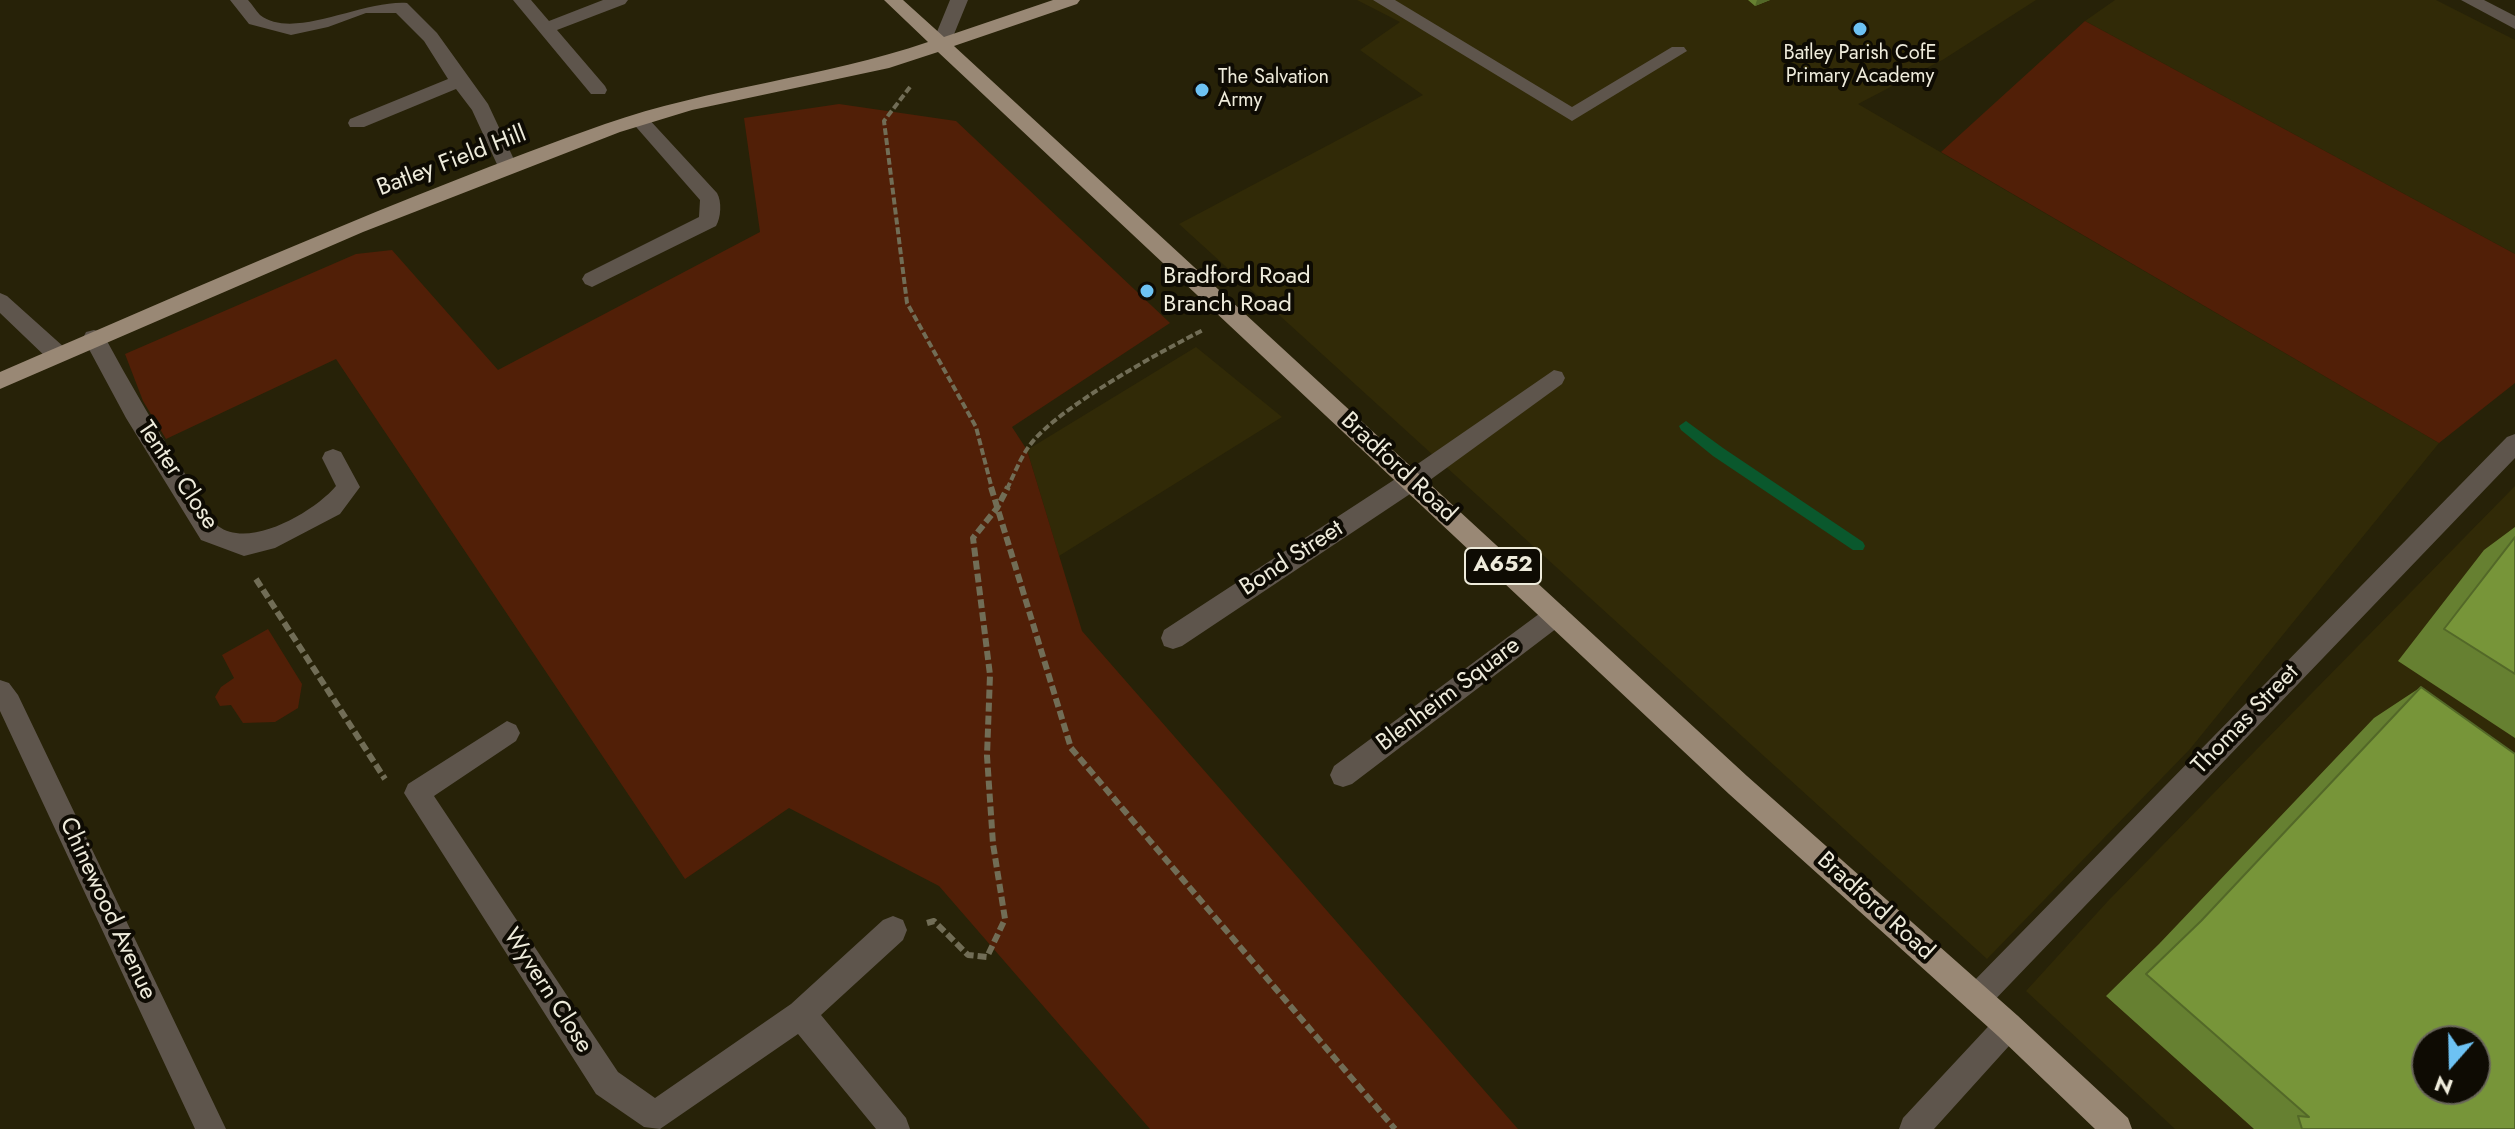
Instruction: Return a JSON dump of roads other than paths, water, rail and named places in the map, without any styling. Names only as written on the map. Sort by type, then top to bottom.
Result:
[{"type":"main road","name":"Bradford Road","points":[[893,0],[1738,785],[2008,1026],[2117,1129]]},
{"type":"main road","name":"Batley Field Hill","points":[[0,381],[356,227],[639,120],[689,104],[889,62],[1071,0]]},
{"type":"street","points":[[239,0],[255,20],[273,27],[291,29],[322,23],[364,8],[401,7],[431,37],[459,81],[481,108],[508,168]]},
{"type":"street","points":[[522,0],[598,90]]},
{"type":"street","points":[[544,29],[619,0]]},
{"type":"street","points":[[941,44],[959,0]]},
{"type":"street","points":[[1382,0],[1572,115],[1678,51]]},
{"type":"street","points":[[2470,0],[2515,23]]},
{"type":"street","points":[[357,123],[459,81]]},
{"type":"street","points":[[592,279],[709,221],[710,198],[639,120]]},
{"type":"street","points":[[0,301],[57,354]]},
{"type":"street","name":"Tenter Close","points":[[94,338],[134,412],[209,533],[244,546],[275,538],[332,507],[348,487],[333,458]]},
{"type":"street","name":"Bond Street","points":[[1173,638],[1411,481],[1554,378]]},
{"type":"street","name":"Thomas Street","points":[[1977,998],[2515,443]]},
{"type":"street","name":"Blenheim Square","points":[[1343,775],[1556,615]]},
{"type":"street","name":"Chinewood Avenue","points":[[0,691],[9,703],[211,1129]]},
{"type":"street","name":"Wyvern Close","points":[[507,733],[417,793],[607,1083],[655,1116],[801,1014],[893,930]]},
{"type":"street","points":[[801,1014],[895,1129]]},
{"type":"street","points":[[1914,1129],[2008,1026]]},
{"type":"waterway","points":[[1686,426],[1718,452],[1858,546]]},
{"type":"place","name":"Batley Parish CofE Primary Academy","points":[[1860,29]]},
{"type":"place","name":"The Salvation Army","points":[[1202,90]]},
{"type":"place","name":"Bradford Road Branch Road","points":[[1147,291]]}]
